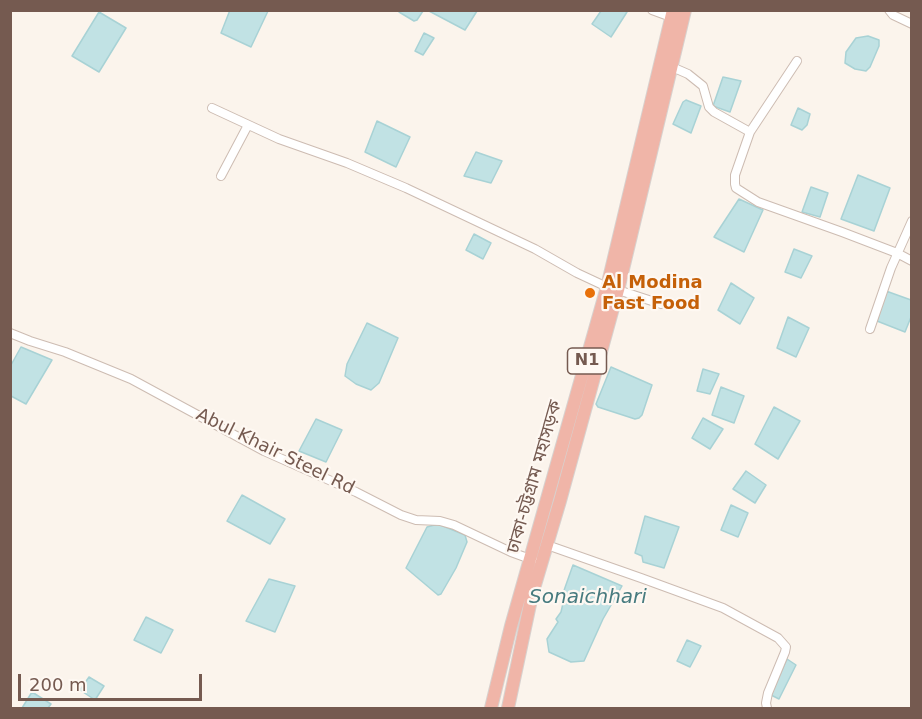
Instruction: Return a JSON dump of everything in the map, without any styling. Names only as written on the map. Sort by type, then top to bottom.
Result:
[{"type":"highway","name":"ঢাকা-চট্টগ্রাম মহাসড়ক","points":[[491,708],[508,639],[536,561],[613,288],[685,10]]},
{"type":"highway","name":"ঢাকা-চট্টগ্রাম মহাসড়ক","points":[[508,708],[532,595],[536,561],[547,545],[560,501],[613,288],[672,14]]},
{"type":"highway","points":[[508,639],[522,642]]},
{"type":"street","points":[[652,10],[672,14]]},
{"type":"street","points":[[889,10],[893,15],[912,24]]},
{"type":"street","points":[[797,61],[750,132],[735,175],[736,188],[758,202],[814,221],[912,261]]},
{"type":"street","points":[[672,67],[688,74],[703,86],[709,107],[714,112],[750,132]]},
{"type":"street","points":[[212,108],[279,139],[347,163],[406,188],[535,249],[577,273],[661,304]]},
{"type":"street","points":[[221,176],[248,125]]},
{"type":"street","points":[[870,328],[884,287],[912,221]]},
{"type":"street","name":"Abul Khair Steel Rd","points":[[10,333],[125,376],[264,451],[401,515],[416,520],[440,521],[454,525],[536,561]]},
{"type":"street","points":[[547,545],[723,608],[778,638],[786,647],[768,693],[767,708]]},
{"type":"water","points":[[230,10],[268,11],[251,47],[221,33]]},
{"type":"water","points":[[399,10],[423,11],[414,21]]},
{"type":"water","points":[[477,10],[465,30],[429,11]]},
{"type":"water","points":[[601,11],[627,12],[611,37],[592,24]]},
{"type":"water","points":[[99,12],[126,28],[99,72],[72,56]]},
{"type":"water","points":[[424,33],[434,38],[423,55],[415,51]]},
{"type":"water","points":[[868,36],[879,40],[879,46],[870,67],[866,71],[855,69],[845,63],[846,52],[856,38]]},
{"type":"water","points":[[723,77],[741,81],[730,112],[713,106]]},
{"type":"water","points":[[686,100],[701,106],[691,133],[673,124]]},
{"type":"water","points":[[798,108],[810,114],[807,125],[802,130],[791,125]]},
{"type":"water","points":[[377,121],[410,137],[396,167],[365,152]]},
{"type":"water","points":[[476,152],[502,161],[491,183],[464,176]]},
{"type":"water","points":[[858,175],[890,188],[874,231],[841,219]]},
{"type":"water","points":[[811,187],[828,193],[820,217],[802,212]]},
{"type":"water","points":[[739,199],[763,210],[744,252],[714,237]]},
{"type":"water","points":[[474,234],[491,243],[483,259],[466,250]]},
{"type":"water","points":[[794,249],[812,256],[801,278],[785,272]]},
{"type":"water","points":[[731,283],[754,298],[740,324],[718,310]]},
{"type":"water","points":[[886,291],[911,300],[911,317],[905,332],[877,321]]},
{"type":"water","points":[[788,317],[809,328],[796,357],[777,348]]},
{"type":"water","points":[[367,323],[398,338],[379,383],[371,390],[356,384],[345,376],[347,364]]},
{"type":"water","points":[[21,347],[52,360],[26,404],[11,396],[11,365]]},
{"type":"water","points":[[611,367],[652,385],[639,418],[635,419],[598,407],[596,404]]},
{"type":"water","points":[[703,369],[719,374],[710,394],[697,391]]},
{"type":"water","points":[[721,387],[744,396],[734,423],[712,415]]},
{"type":"water","points":[[774,407],[800,421],[778,459],[755,444]]},
{"type":"water","points":[[703,418],[723,429],[710,449],[692,438]]},
{"type":"water","points":[[316,419],[342,430],[326,462],[299,451]]},
{"type":"water","points":[[746,471],[766,485],[755,503],[733,489]]},
{"type":"water","points":[[242,495],[285,519],[270,544],[227,521]]},
{"type":"water","points":[[731,505],[748,513],[738,537],[721,530]]},
{"type":"water","points":[[645,516],[679,527],[664,568],[643,562],[642,556],[635,553]]},
{"type":"water","points":[[438,524],[465,535],[467,542],[456,568],[441,594],[438,595],[406,568],[427,527]]},
{"type":"water","name":"Sonaichhari","points":[[573,565],[622,586],[603,619],[584,661],[571,662],[549,652],[547,639],[558,622],[556,619],[561,612],[564,599],[562,596]]},
{"type":"water","points":[[269,579],[295,586],[275,632],[246,621]]},
{"type":"water","points":[[146,617],[173,630],[161,653],[134,640]]},
{"type":"water","points":[[687,640],[701,646],[690,667],[677,661]]},
{"type":"water","points":[[787,659],[796,665],[779,699],[771,695]]},
{"type":"water","points":[[89,677],[104,686],[95,700],[80,690]]},
{"type":"water","points":[[32,692],[51,704],[48,708],[22,708]]},
{"type":"place","name":"Al Modina Fast Food","points":[[590,293]]}]
